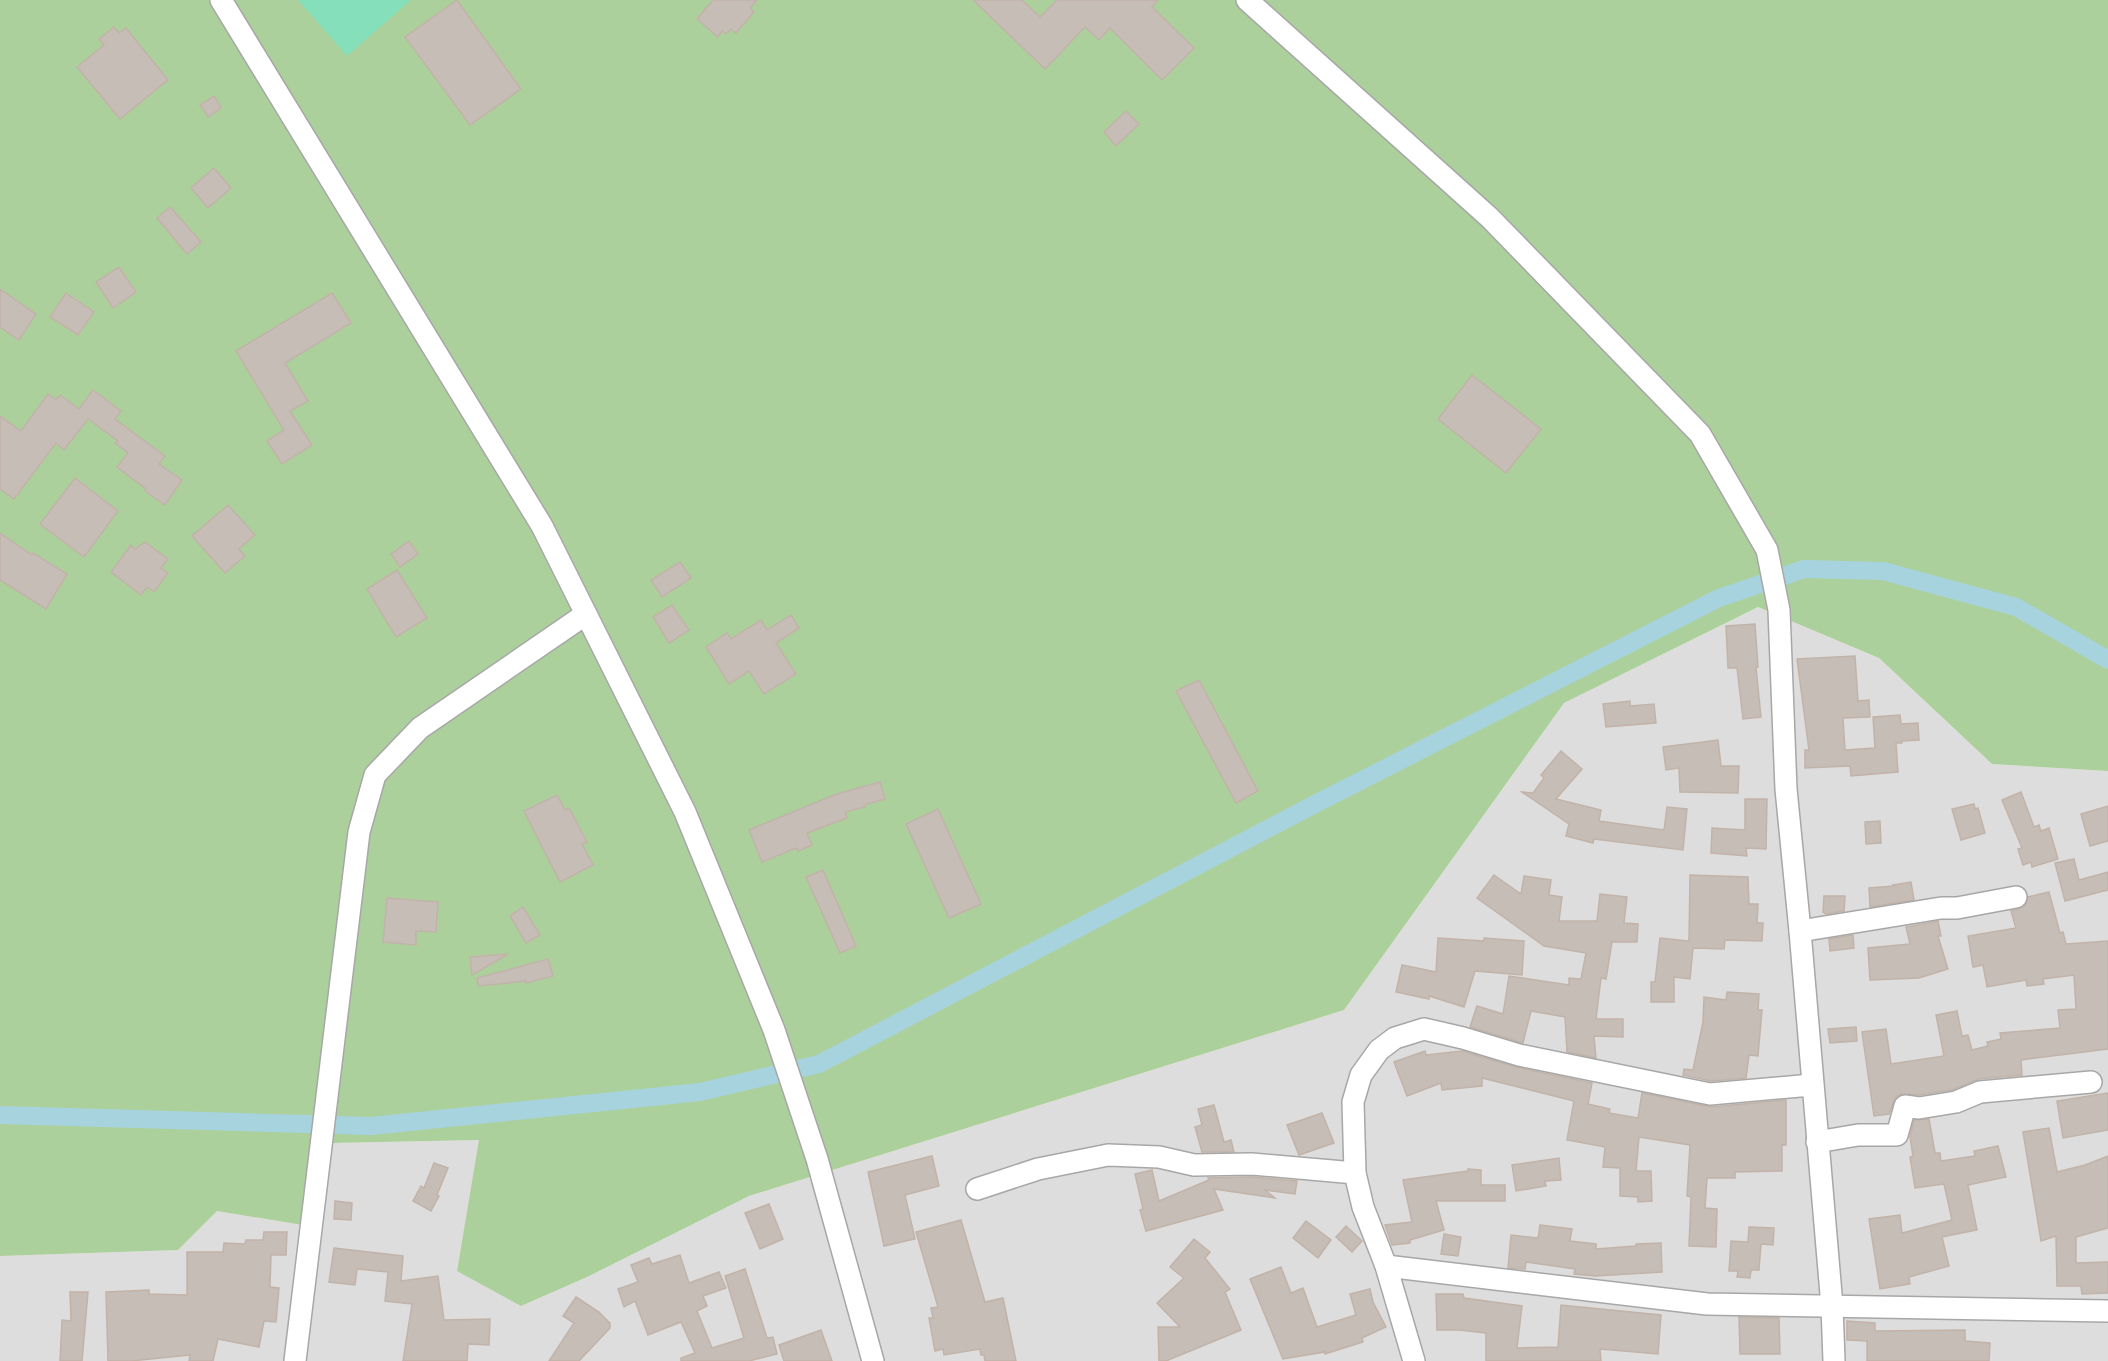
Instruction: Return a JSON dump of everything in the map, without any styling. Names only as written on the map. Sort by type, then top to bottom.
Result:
[{"type":"street","points":[[221,0],[542,526],[685,812],[774,1030],[817,1160],[873,1361]]},
{"type":"street","points":[[1247,0],[1490,218],[1700,434],[1767,550],[1779,610],[1786,789],[1832,1306],[1834,1361]]},
{"type":"street","points":[[295,1361],[359,832],[375,775],[420,728],[586,614]]},
{"type":"street","points":[[1800,931],[1941,908],[1958,908],[2016,897]]},
{"type":"street","points":[[1414,1361],[1386,1266],[1363,1207],[1355,1173],[1353,1102],[1361,1075],[1379,1050],[1395,1038],[1424,1029],[1519,1055],[1710,1094],[1812,1085]]},
{"type":"street","points":[[1817,1143],[1858,1135],[1897,1135],[1905,1106],[1919,1107],[1956,1102],[1980,1092],[2091,1082]]},
{"type":"street","points":[[977,1189],[1038,1169],[1108,1155],[1159,1157],[1194,1165],[1252,1164],[1355,1173]]},
{"type":"street","points":[[1386,1266],[1707,1304],[2108,1311]]},
{"type":"shaded area","points":[[1758,607],[1879,658],[1992,764],[2108,771],[2108,1361],[0,1361],[0,1256],[178,1250],[217,1211],[319,1228],[333,1143],[480,1140],[457,1270],[521,1306],[587,1277],[749,1196],[1344,1010],[1564,703]]},
{"type":"green space","points":[[0,0],[2108,0],[2108,771],[1992,764],[1879,658],[1758,607],[1564,703],[1344,1010],[749,1196],[587,1277],[521,1306],[457,1271],[479,1140],[333,1143],[320,1228],[217,1211],[178,1250],[0,1256]]},
{"type":"green space","points":[[298,0],[411,0],[347,56]]},
{"type":"building","points":[[457,0],[521,89],[470,125],[405,37]]},
{"type":"building","points":[[713,0],[757,0],[750,8],[754,12],[736,33],[731,29],[726,34],[722,31],[718,37],[697,19]]},
{"type":"building","points":[[973,0],[1022,0],[1040,17],[1057,0],[1158,0],[1152,7],[1194,48],[1162,80],[1110,28],[1099,40],[1085,27],[1045,69]]},
{"type":"building","points":[[114,27],[119,33],[126,28],[168,80],[120,119],[77,67],[104,45],[99,39]]},
{"type":"building","points":[[214,96],[221,108],[208,117],[200,105]]},
{"type":"building","points":[[1126,111],[1139,124],[1116,146],[1104,132]]},
{"type":"building","points":[[214,168],[231,188],[208,208],[191,188]]},
{"type":"building","points":[[170,207],[201,242],[187,254],[157,218]]},
{"type":"building","points":[[119,267],[136,292],[113,308],[96,282]]},
{"type":"building","points":[[0,289],[36,314],[19,340],[0,327]]},
{"type":"building","points":[[66,293],[94,312],[78,335],[50,317]]},
{"type":"building","points":[[332,293],[351,323],[285,363],[308,401],[290,411],[312,445],[282,464],[267,441],[284,430],[236,351]]},
{"type":"building","points":[[1472,375],[1541,429],[1506,473],[1438,419]]},
{"type":"building","points":[[93,390],[121,411],[115,419],[165,456],[159,464],[182,480],[165,505],[117,467],[128,453],[115,443],[118,441],[88,419],[64,450],[56,443],[14,499],[0,489],[0,416],[21,431],[48,394],[56,400],[60,395],[79,409]]},
{"type":"building","points":[[75,478],[118,511],[84,557],[40,524]]},
{"type":"building","points":[[228,505],[255,535],[239,549],[245,556],[225,573],[192,536]]},
{"type":"building","points":[[0,533],[32,555],[33,553],[67,574],[46,609],[0,580]]},
{"type":"building","points":[[409,541],[418,554],[400,567],[391,554]]},
{"type":"building","points":[[145,542],[168,559],[161,568],[168,573],[154,592],[147,587],[141,595],[111,572],[131,545],[135,549]]},
{"type":"building","points":[[680,562],[691,578],[662,597],[651,580]]},
{"type":"building","points":[[397,570],[427,618],[396,637],[367,589]]},
{"type":"building","points":[[672,605],[689,630],[669,643],[653,617]]},
{"type":"building","points":[[791,615],[799,628],[776,643],[796,674],[764,694],[749,671],[729,684],[706,647],[727,633],[731,639],[761,620],[767,630]]},
{"type":"building","points":[[1755,624],[1761,717],[1743,719],[1737,668],[1728,668],[1726,626]]},
{"type":"building","points":[[1855,656],[1858,701],[1869,700],[1870,717],[1843,718],[1845,750],[1875,748],[1873,717],[1900,715],[1901,724],[1918,723],[1919,740],[1896,743],[1898,772],[1851,776],[1850,766],[1805,768],[1805,750],[1809,750],[1797,659]]},
{"type":"building","points":[[1199,680],[1258,791],[1236,803],[1176,691]]},
{"type":"building","points":[[1630,701],[1630,706],[1654,704],[1656,723],[1606,727],[1603,704]]},
{"type":"building","points":[[1718,740],[1721,766],[1739,766],[1738,793],[1680,792],[1679,768],[1666,770],[1663,747]]},
{"type":"building","points":[[1561,751],[1582,769],[1556,799],[1601,810],[1599,821],[1664,830],[1667,807],[1687,809],[1683,850],[1594,839],[1593,843],[1566,836],[1569,824],[1522,792],[1533,793],[1544,778],[1541,775]]},
{"type":"building","points":[[880,782],[885,799],[845,812],[847,818],[807,833],[812,845],[798,851],[796,848],[762,862],[749,830],[837,794]]},
{"type":"building","points":[[2021,792],[2034,827],[2039,825],[2041,831],[2049,828],[2058,859],[2032,867],[2031,862],[2023,865],[2018,849],[2022,848],[2002,800]]},
{"type":"building","points":[[557,795],[565,810],[569,808],[587,842],[582,844],[593,865],[560,882],[524,811]]},
{"type":"building","points":[[1745,799],[1767,799],[1766,849],[1746,848],[1747,856],[1711,853],[1712,828],[1745,830]]},
{"type":"building","points":[[1974,804],[1975,809],[1978,808],[1985,833],[1961,840],[1952,809]]},
{"type":"building","points":[[2108,806],[2108,841],[2090,846],[2081,814]]},
{"type":"building","points":[[938,809],[981,904],[949,918],[906,824]]},
{"type":"building","points":[[1880,821],[1881,843],[1866,844],[1865,822]]},
{"type":"building","points":[[2074,859],[2079,880],[2108,872],[2108,890],[2065,901],[2055,863]]},
{"type":"building","points":[[823,870],[856,946],[840,953],[806,877]]},
{"type":"building","points":[[1494,875],[1521,894],[1524,876],[1551,880],[1549,895],[1562,897],[1559,921],[1597,921],[1600,894],[1627,897],[1624,923],[1638,924],[1637,942],[1612,942],[1606,979],[1601,978],[1596,1019],[1623,1019],[1623,1037],[1594,1036],[1596,1058],[1567,1052],[1565,1017],[1531,1011],[1523,1043],[1470,1027],[1477,1006],[1503,1014],[1509,976],[1569,985],[1569,978],[1581,979],[1586,953],[1544,946],[1477,898]]},
{"type":"building","points":[[1690,875],[1748,877],[1749,904],[1758,904],[1757,923],[1763,923],[1762,941],[1725,940],[1724,949],[1693,948],[1690,979],[1674,977],[1674,1002],[1651,1002],[1651,982],[1655,982],[1660,938],[1689,941]]},
{"type":"building","points":[[1911,882],[1914,900],[1870,907],[1869,888]]},
{"type":"building","points":[[2049,892],[2060,933],[2063,932],[2066,944],[2108,941],[2108,1049],[2021,1060],[2022,1075],[1979,1079],[1952,1090],[1919,1095],[1901,1094],[1895,1098],[1889,1114],[1874,1116],[1862,1032],[1886,1029],[1891,1064],[1944,1056],[1936,1015],[1957,1011],[1962,1036],[1968,1035],[1972,1050],[1988,1046],[1987,1042],[2001,1039],[2000,1033],[2060,1028],[2058,1010],[2076,1009],[2074,975],[2043,979],[2044,984],[2027,986],[2026,980],[1987,987],[1983,965],[1973,967],[1968,936],[2016,928],[2011,911],[2024,907],[2028,897]]},
{"type":"building","points":[[1824,896],[1845,896],[1844,911],[1826,914],[1823,912]]},
{"type":"building","points":[[387,898],[438,902],[436,932],[416,931],[416,945],[383,942]]},
{"type":"building","points":[[523,907],[540,935],[526,943],[510,916]]},
{"type":"building","points":[[1938,921],[1941,936],[1938,936],[1948,969],[1919,978],[1870,980],[1868,948],[1910,944],[1906,927]]},
{"type":"building","points":[[1853,935],[1854,948],[1830,951],[1829,939]]},
{"type":"building","points":[[1438,938],[1524,941],[1522,975],[1475,971],[1464,1007],[1429,996],[1429,999],[1396,992],[1402,965],[1436,972]]},
{"type":"building","points":[[508,954],[472,975],[470,957]]},
{"type":"building","points":[[548,959],[553,976],[526,983],[526,981],[478,986],[477,978]]},
{"type":"building","points":[[1727,992],[1759,994],[1758,1010],[1762,1010],[1758,1056],[1749,1055],[1746,1078],[1711,1081],[1683,1075],[1684,1069],[1693,1070],[1703,1022],[1704,997],[1726,1000]]},
{"type":"building","points":[[1856,1027],[1857,1041],[1830,1043],[1828,1029]]},
{"type":"building","points":[[1425,1051],[1426,1055],[1462,1051],[1516,1067],[1592,1083],[1588,1104],[1610,1109],[1609,1113],[1638,1118],[1642,1093],[1711,1107],[1786,1100],[1786,1145],[1782,1145],[1782,1171],[1735,1172],[1735,1178],[1707,1178],[1705,1208],[1717,1209],[1716,1247],[1689,1246],[1691,1197],[1687,1196],[1690,1145],[1639,1137],[1636,1171],[1651,1171],[1652,1201],[1638,1202],[1638,1197],[1620,1196],[1620,1168],[1603,1167],[1605,1147],[1567,1140],[1574,1101],[1482,1078],[1482,1086],[1442,1090],[1441,1083],[1407,1096],[1394,1062]]},
{"type":"building","points":[[2108,1093],[2108,1130],[2063,1138],[2057,1101]]},
{"type":"building","points":[[1214,1105],[1224,1142],[1231,1140],[1234,1152],[1202,1152],[1195,1127],[1202,1125],[1198,1109]]},
{"type":"building","points":[[1322,1113],[1334,1143],[1299,1155],[1287,1125]]},
{"type":"building","points":[[1929,1119],[1935,1153],[1940,1153],[1941,1161],[1975,1156],[1974,1151],[1998,1146],[2006,1177],[1968,1185],[1977,1230],[1942,1237],[1949,1266],[1909,1277],[1910,1284],[1880,1289],[1869,1219],[1900,1215],[1902,1233],[1952,1220],[1944,1184],[1915,1188],[1910,1157],[1913,1156],[1910,1137],[1914,1120]]},
{"type":"building","points":[[2049,1128],[2057,1172],[2108,1156],[2108,1228],[2076,1237],[2076,1263],[2108,1262],[2108,1293],[2082,1294],[2081,1286],[2057,1286],[2056,1236],[2041,1241],[2023,1132]]},
{"type":"building","points":[[932,1156],[939,1186],[905,1195],[915,1239],[884,1246],[868,1172]]},
{"type":"building","points":[[1559,1158],[1561,1180],[1545,1181],[1546,1186],[1516,1191],[1512,1165]]},
{"type":"building","points":[[434,1163],[448,1168],[437,1195],[439,1196],[431,1211],[413,1201],[421,1186],[424,1188]]},
{"type":"building","points":[[1468,1169],[1481,1170],[1481,1185],[1505,1185],[1505,1201],[1436,1201],[1444,1230],[1410,1240],[1410,1243],[1392,1245],[1385,1225],[1412,1222],[1403,1180],[1468,1171]]},
{"type":"building","points":[[1152,1170],[1159,1201],[1209,1180],[1208,1178],[1252,1177],[1297,1181],[1295,1194],[1265,1190],[1275,1198],[1214,1189],[1223,1210],[1146,1231],[1140,1210],[1143,1209],[1135,1174]]},
{"type":"building","points":[[335,1201],[352,1203],[351,1220],[334,1219]]},
{"type":"building","points":[[769,1204],[783,1239],[760,1249],[745,1213]]},
{"type":"building","points":[[961,1220],[985,1302],[1003,1298],[1016,1361],[985,1361],[980,1349],[944,1355],[943,1349],[935,1351],[929,1318],[933,1318],[931,1308],[938,1307],[916,1232]]},
{"type":"building","points":[[1306,1221],[1331,1240],[1318,1258],[1293,1238]]},
{"type":"building","points":[[1540,1225],[1572,1229],[1570,1241],[1596,1244],[1596,1249],[1661,1243],[1662,1272],[1595,1276],[1574,1274],[1575,1269],[1526,1262],[1525,1269],[1508,1268],[1511,1235],[1538,1238]]},
{"type":"building","points":[[1346,1226],[1362,1241],[1352,1252],[1336,1237]]},
{"type":"building","points":[[1749,1227],[1774,1228],[1773,1245],[1761,1244],[1759,1270],[1751,1270],[1750,1278],[1737,1277],[1738,1271],[1729,1271],[1731,1241],[1748,1242]]},
{"type":"building","points":[[264,1232],[287,1232],[286,1255],[271,1255],[270,1287],[279,1288],[276,1322],[264,1321],[259,1347],[218,1339],[213,1361],[189,1361],[190,1355],[108,1361],[106,1292],[149,1290],[149,1294],[187,1295],[187,1252],[223,1252],[224,1243],[245,1244],[246,1240],[263,1240]]},
{"type":"building","points":[[1444,1234],[1461,1237],[1458,1256],[1441,1254]]},
{"type":"building","points":[[1194,1239],[1210,1252],[1205,1258],[1230,1289],[1225,1292],[1241,1330],[1166,1361],[1159,1361],[1158,1327],[1180,1327],[1157,1303],[1184,1278],[1170,1267]]},
{"type":"building","points":[[334,1248],[403,1256],[401,1281],[438,1276],[444,1320],[490,1319],[489,1345],[468,1344],[467,1361],[403,1361],[412,1304],[385,1301],[388,1272],[357,1269],[355,1285],[329,1282]]},
{"type":"building","points":[[680,1255],[689,1283],[719,1272],[726,1288],[703,1296],[707,1306],[697,1311],[712,1348],[744,1338],[725,1276],[745,1269],[767,1338],[773,1337],[777,1354],[749,1361],[681,1361],[681,1358],[695,1353],[681,1322],[648,1335],[635,1301],[624,1307],[618,1289],[638,1282],[631,1265],[649,1258],[652,1264]]},
{"type":"building","points":[[1281,1267],[1291,1293],[1303,1288],[1317,1327],[1356,1315],[1350,1294],[1370,1289],[1373,1302],[1386,1327],[1362,1338],[1363,1342],[1325,1354],[1325,1352],[1283,1359],[1250,1279]]},
{"type":"building","points":[[70,1292],[88,1292],[82,1361],[60,1361],[62,1320],[71,1321]]},
{"type":"building","points":[[1436,1294],[1463,1294],[1464,1298],[1522,1306],[1517,1348],[1558,1347],[1561,1305],[1661,1315],[1658,1354],[1600,1349],[1601,1361],[1486,1361],[1486,1333],[1437,1330]]},
{"type":"building","points":[[576,1297],[599,1312],[610,1323],[610,1328],[579,1361],[549,1361],[574,1323],[563,1316]]},
{"type":"building","points":[[1739,1317],[1779,1318],[1780,1354],[1740,1354]]},
{"type":"building","points":[[1847,1321],[1875,1323],[1875,1331],[1965,1330],[1965,1341],[1990,1343],[1989,1361],[1867,1361],[1867,1341],[1847,1340]]},
{"type":"building","points":[[821,1330],[832,1361],[784,1361],[779,1345]]},
{"type":"waterway","points":[[0,1115],[371,1126],[700,1092],[819,1064],[1315,804],[1719,598],[1804,569],[1883,571],[2016,607],[2108,660]]}]
